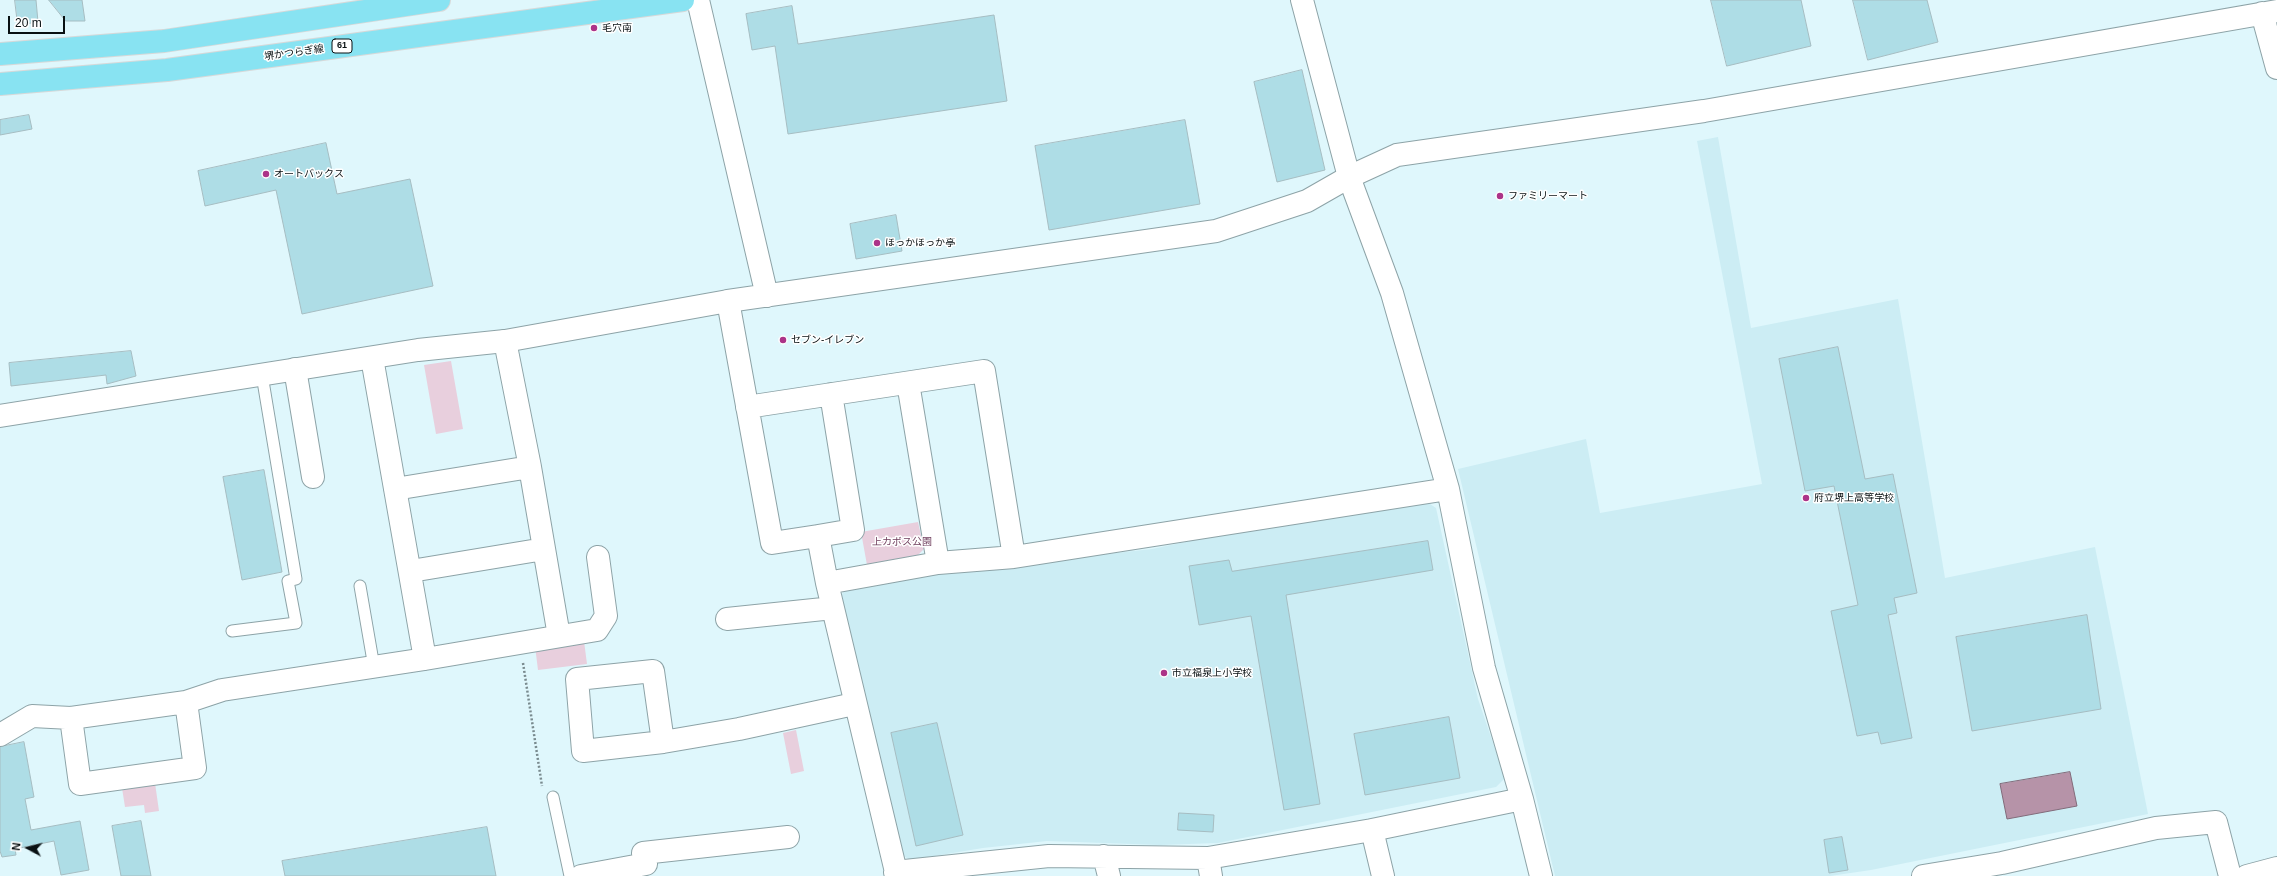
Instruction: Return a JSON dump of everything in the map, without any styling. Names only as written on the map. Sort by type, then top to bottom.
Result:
[{"type":"main road","points":[[0,54],[164,41],[439,0]]},
{"type":"main road","name":"堺かつらぎ線","points":[[0,84],[167,70],[683,0]]},
{"type":"street","points":[[698,0],[767,296]]},
{"type":"street","points":[[1302,0],[1349,177],[1392,294],[1448,489],[1484,668],[1522,799],[1541,876]]},
{"type":"street","points":[[0,416],[295,369],[505,341],[728,301],[1216,231],[1307,201],[1349,177],[1397,155],[1704,111],[2270,12],[2277,68]]},
{"type":"street","points":[[728,301],[772,543],[853,530],[831,394]]},
{"type":"street","points":[[505,341],[530,467],[559,636]]},
{"type":"street","points":[[372,358],[426,660]]},
{"type":"street","points":[[295,369],[314,477]]},
{"type":"street","points":[[747,407],[984,371],[1014,557]]},
{"type":"street","points":[[908,383],[938,563]]},
{"type":"street","points":[[395,489],[530,467]]},
{"type":"street","points":[[827,583],[938,563],[1014,557],[1448,489]]},
{"type":"street","points":[[818,536],[854,704],[896,874],[1049,856],[1107,866],[1210,867],[1372,830],[1522,799]]},
{"type":"street","points":[[411,571],[544,549]]},
{"type":"street","points":[[0,735],[32,716],[71,718],[186,702],[222,690],[426,660],[597,630],[606,616],[598,557]]},
{"type":"street","points":[[727,619],[833,608]]},
{"type":"street","points":[[663,742],[654,671],[577,679],[583,751],[663,742],[740,729],[854,704]]},
{"type":"street","points":[[71,718],[80,784],[195,768],[186,702]]},
{"type":"street","points":[[1923,876],[2002,863],[2156,828],[2216,822],[2230,876]]},
{"type":"street","points":[[1372,830],[1383,876]]},
{"type":"street","points":[[581,876],[647,870],[643,854],[788,837]]},
{"type":"street","points":[[2247,876],[2277,868]]},
{"type":"lane","points":[[232,631],[296,623],[288,581],[296,579],[262,375]]},
{"type":"lane","points":[[360,586],[374,667]]},
{"type":"lane","points":[[554,797],[570,876]]},
{"type":"path","points":[[520,643],[544,796],[554,797]]},
{"type":"shaded area","name":"府立堺上高等学校","points":[[1718,137],[1751,328],[1898,299],[1945,578],[2095,547],[2148,814],[1871,870],[1830,876],[1555,876],[1458,469],[1586,439],[1600,513],[1762,484],[1697,141]]},
{"type":"shaded area","name":"市立福泉上小学校","points":[[1427,502],[1436,508],[1478,699],[1505,778],[1496,787],[1218,843],[1160,845],[1047,841],[983,848],[910,860],[899,853],[838,600],[845,590],[960,570],[1152,549],[1237,531]]},
{"type":"shaded area","points":[[2070,772],[2077,806],[2007,819],[2000,784]]},
{"type":"green space","points":[[451,361],[463,429],[436,434],[424,365]]},
{"type":"green space","name":"上カボス公園","points":[[918,522],[924,549],[916,557],[867,565],[861,532]]},
{"type":"green space","points":[[584,641],[587,664],[538,670],[535,646]]},
{"type":"green space","points":[[796,730],[804,771],[791,774],[783,733]]},
{"type":"green space","points":[[155,783],[159,811],[145,813],[144,805],[125,807],[122,788]]},
{"type":"building","points":[[15,0],[36,0],[38,22],[18,25]]},
{"type":"building","points":[[49,0],[82,0],[85,21],[66,21]]},
{"type":"building","points":[[1711,0],[1801,0],[1811,46],[1727,66]]},
{"type":"building","points":[[1853,0],[1927,0],[1938,42],[1868,60]]},
{"type":"building","points":[[792,6],[798,44],[994,15],[1007,101],[788,134],[775,46],[752,50],[746,14]]},
{"type":"building","points":[[1302,70],[1325,170],[1277,182],[1254,82]]},
{"type":"building","points":[[29,115],[32,129],[0,135],[0,120]]},
{"type":"building","points":[[1185,120],[1200,204],[1049,230],[1035,146]]},
{"type":"building","points":[[326,143],[337,194],[410,179],[433,286],[302,314],[276,190],[205,206],[198,171]]},
{"type":"building","points":[[896,215],[902,251],[856,259],[850,224]]},
{"type":"building","points":[[1838,347],[1865,479],[1893,474],[1917,593],[1894,598],[1897,613],[1888,615],[1912,738],[1881,744],[1878,732],[1857,736],[1831,611],[1858,605],[1834,486],[1805,491],[1779,359]]},
{"type":"building","points":[[131,351],[136,376],[107,384],[106,375],[11,386],[9,363]]},
{"type":"building","points":[[264,470],[282,572],[242,580],[223,477]]},
{"type":"building","points":[[1428,541],[1433,570],[1286,595],[1320,804],[1284,810],[1251,616],[1199,625],[1189,566],[1229,560],[1232,571]]},
{"type":"building","points":[[2087,615],[2101,709],[1972,731],[1956,637]]},
{"type":"building","points":[[1449,717],[1460,778],[1365,795],[1354,734]]},
{"type":"building","points":[[937,723],[963,835],[916,846],[891,733]]},
{"type":"building","points":[[24,742],[34,797],[25,799],[31,830],[80,821],[89,870],[61,875],[54,841],[15,849],[16,855],[2,857],[0,851],[0,747]]},
{"type":"building","points":[[1179,813],[1214,815],[1213,832],[1178,830]]},
{"type":"building","points":[[141,821],[151,876],[121,876],[112,826]]},
{"type":"building","points":[[487,827],[496,876],[285,876],[282,861]]},
{"type":"building","points":[[1842,837],[1848,870],[1829,873],[1824,840]]},
{"type":"place","name":"毛穴南","points":[[594,28]]},
{"type":"place","name":"オートバックス","points":[[266,174]]},
{"type":"place","name":"ファミリーマート","points":[[1500,196]]},
{"type":"place","name":"ほっかほっか亭","points":[[877,243]]},
{"type":"place","name":"セブン-イレブン","points":[[783,340]]},
{"type":"place","name":"府立堺上高等学校","points":[[1806,498]]},
{"type":"place","name":"市立福泉上小学校","points":[[1164,673]]}]
